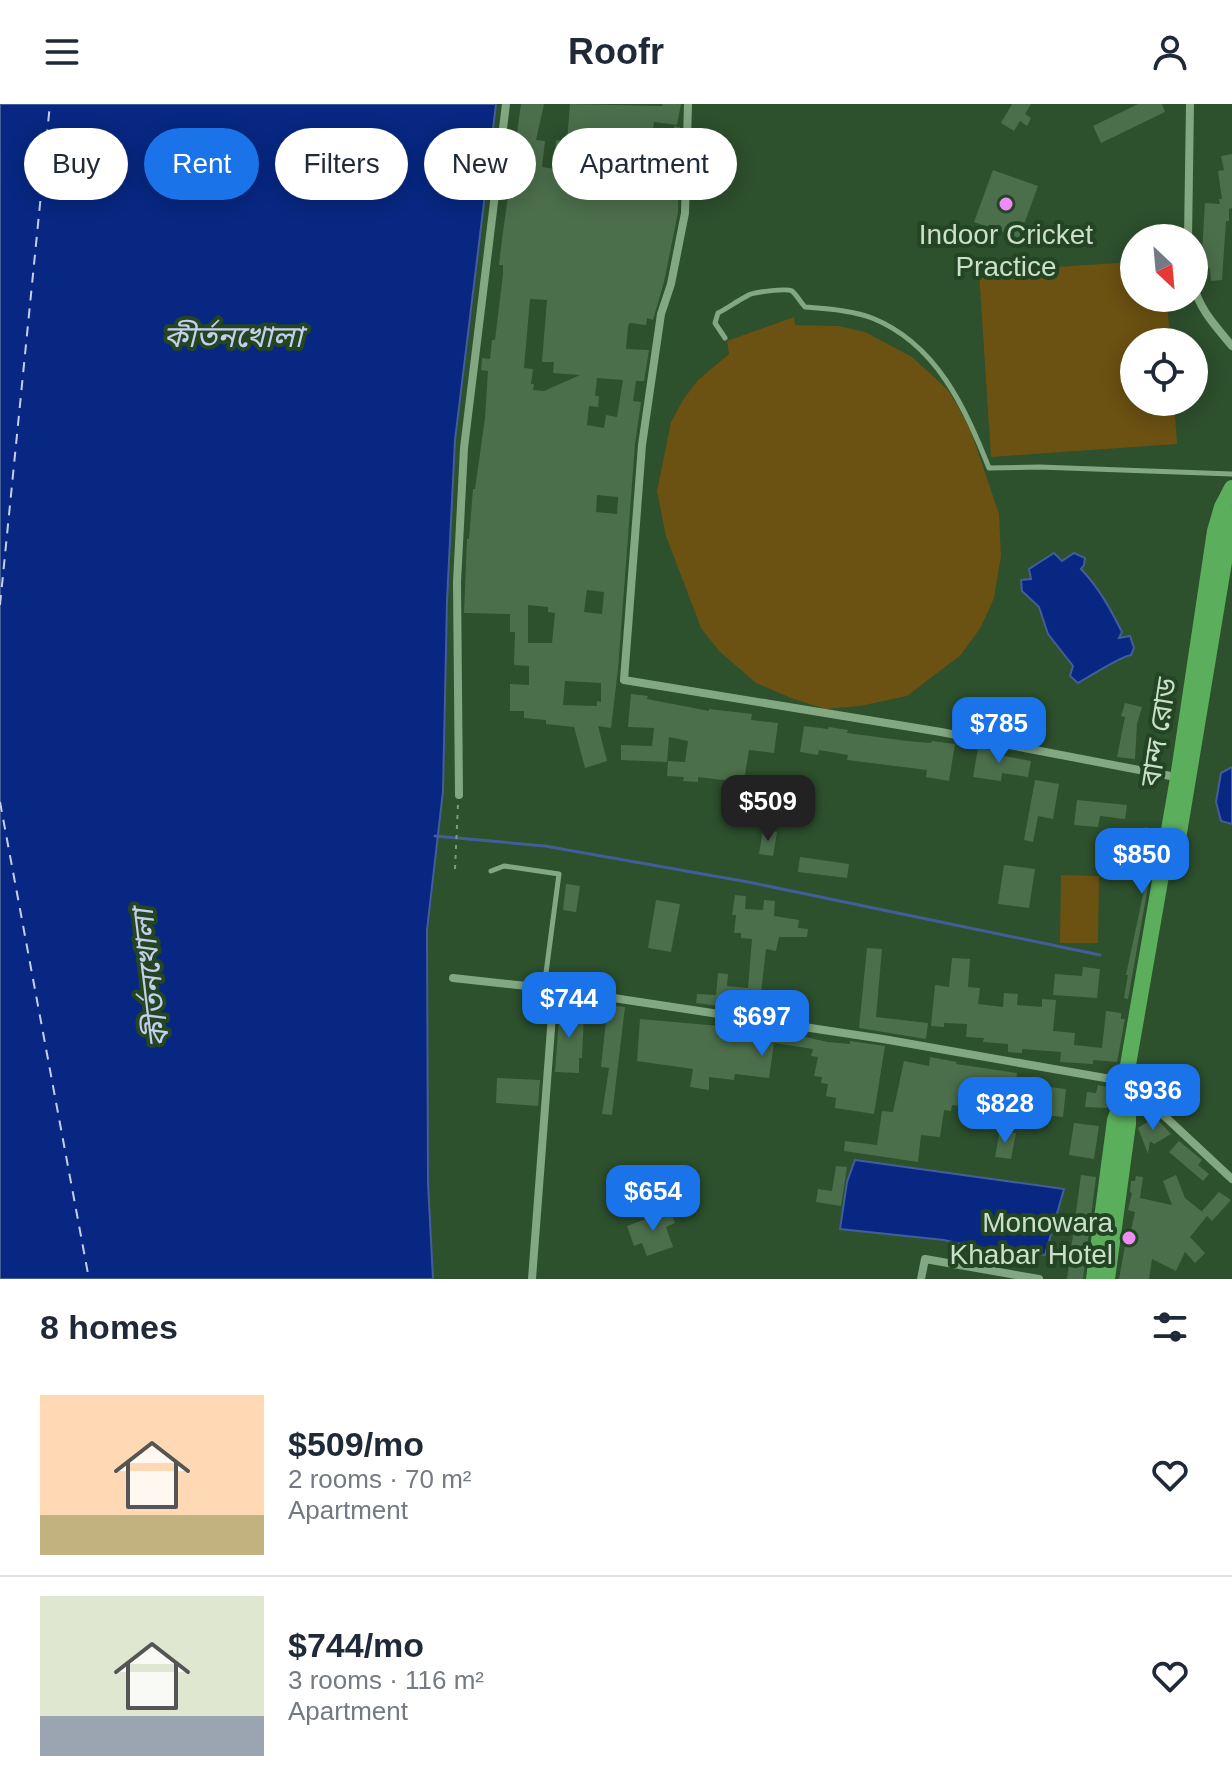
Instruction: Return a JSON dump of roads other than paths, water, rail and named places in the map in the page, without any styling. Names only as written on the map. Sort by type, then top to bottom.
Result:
[{"type":"highway","name":"বান্দ রোড","points":[[1184,779],[1215,531],[1232,488]]},
{"type":"highway","name":"বান্দ রোড","points":[[1094,1279],[1115,1120],[1136,1066],[1232,514]]},
{"type":"highway","name":"বান্দ রোড","points":[[1107,1279],[1128,1124],[1128,1082]]},
{"type":"street","points":[[459,795],[457,582],[464,448],[506,104]]},
{"type":"street","points":[[688,104],[685,121],[687,196],[671,284],[661,314],[642,445],[624,680],[941,732],[1184,779]]},
{"type":"street","points":[[1188,224],[1190,104]]},
{"type":"street","points":[[1207,312],[1232,346]]},
{"type":"street","points":[[453,978],[549,988],[883,1039],[1128,1082],[1232,1179]]},
{"type":"street","points":[[532,1279],[549,988]]},
{"type":"street","points":[[921,1279],[925,1259],[1039,1279]]},
{"type":"lane","points":[[725,338],[715,323],[718,313],[746,296],[786,289],[792,291],[805,307],[842,310],[890,326],[926,354],[939,369],[967,415],[989,468],[1232,474]]},
{"type":"lane","points":[[491,871],[504,866],[559,874],[549,988]]},
{"type":"water","name":"কীর্তনখোলা","points":[[0,104],[496,104],[493,128],[424,128],[424,200],[484,200],[455,440],[447,601],[443,791],[427,930],[428,1183],[433,1279],[0,1279]]},
{"type":"water","points":[[1054,553],[1062,561],[1074,553],[1085,558],[1081,569],[1113,615],[1122,632],[1119,638],[1130,636],[1134,648],[1131,655],[1078,683],[1070,676],[1073,666],[1048,634],[1039,607],[1022,591],[1021,580],[1031,579],[1029,569]]},
{"type":"water","points":[[1232,767],[1232,824],[1221,821],[1216,802],[1221,773]]},
{"type":"water","points":[[855,1160],[1064,1189],[1045,1255],[840,1229],[847,1182]]},
{"type":"waterway","points":[[435,836],[545,846],[748,882],[1100,955]]},
{"type":"place","name":"Indoor Cricket Practice","points":[[1006,204]]},
{"type":"place","name":"Monowara Khabar Hotel","points":[[1129,1238]]}]
